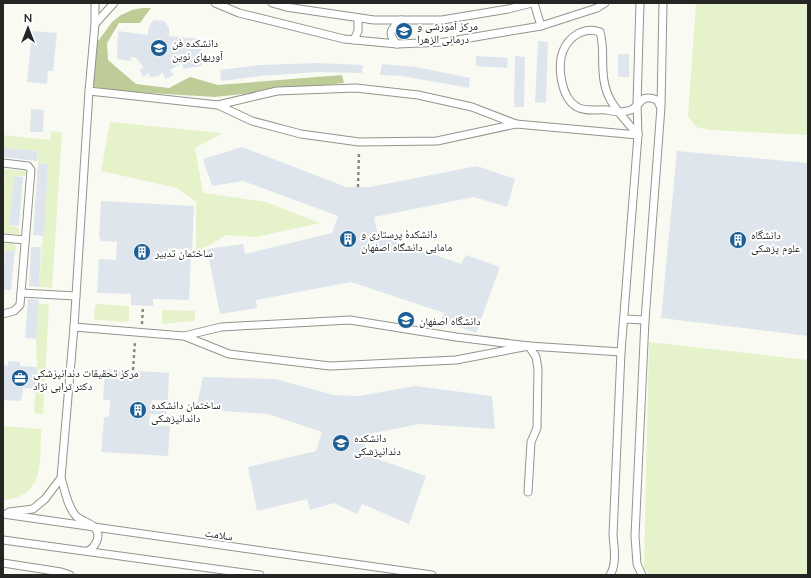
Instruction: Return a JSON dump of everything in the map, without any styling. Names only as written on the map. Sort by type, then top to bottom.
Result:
[{"type":"lane","points":[[88,551],[95,545],[97,540],[95,528],[76,516],[68,501],[61,478],[74,327],[89,91],[95,24],[95,3]]},
{"type":"lane","points":[[95,24],[114,3]]},
{"type":"lane","points":[[215,3],[239,13],[344,39],[397,44],[445,42],[541,26],[597,8],[605,3]]},
{"type":"lane","points":[[272,3],[286,7],[374,20],[442,20],[508,9],[533,3],[541,26]]},
{"type":"lane","points":[[610,575],[612,573],[614,557],[613,535],[621,352],[638,135],[637,104],[640,3]]},
{"type":"lane","points":[[642,575],[637,564],[636,536],[645,320],[661,107],[663,3]]},
{"type":"lane","points":[[354,40],[358,31],[358,18]]},
{"type":"lane","points":[[397,44],[392,39],[391,33],[392,28],[401,20]]},
{"type":"lane","points":[[638,135],[620,112],[610,103],[607,95],[603,78],[602,39],[600,32],[592,29],[583,31],[573,37],[563,51],[560,70],[565,94],[577,108],[620,112],[632,109],[645,98],[652,98],[659,101],[661,107]]},
{"type":"lane","points":[[218,105],[277,91],[356,88],[418,95],[472,107],[516,124],[638,135]]},
{"type":"lane","points":[[89,91],[218,105],[252,121],[301,134],[360,142],[437,141],[516,124]]},
{"type":"lane","points":[[3,163],[28,166],[31,170],[20,305],[14,311],[3,314]]},
{"type":"lane","points":[[3,238],[25,240]]},
{"type":"lane","points":[[21,293],[76,296]]},
{"type":"lane","points":[[624,319],[645,320]]},
{"type":"lane","points":[[184,336],[221,327],[350,320],[456,337],[529,346],[621,352]]},
{"type":"lane","points":[[74,327],[184,336],[229,354],[330,366],[456,360],[529,346]]},
{"type":"lane","points":[[528,492],[531,442],[537,428],[538,369],[536,357],[529,346]]},
{"type":"lane","points":[[3,514],[32,509],[45,499],[61,478]]},
{"type":"lane","name":"سلامت","points":[[3,514],[432,575]]},
{"type":"lane","points":[[3,540],[260,575]]},
{"type":"lane","points":[[3,563],[61,572],[70,575]]},
{"type":"path","points":[[358,187],[360,142]]},
{"type":"path","points":[[133,370],[143,306]]},
{"type":"green space","points":[[696,3],[808,3],[808,135],[710,130],[696,127],[688,116]]},
{"type":"green space","points":[[151,8],[140,23],[119,23],[107,43],[108,60],[136,84],[169,88],[190,77],[218,85],[342,75],[344,83],[215,97],[117,91],[91,86],[96,44],[112,22],[121,15],[132,10]]},
{"type":"green space","points":[[110,122],[223,133],[195,148],[203,193],[266,202],[320,223],[256,237],[226,235],[196,253],[196,202],[177,188],[101,171]]},
{"type":"green space","points":[[51,131],[62,132],[52,288],[39,287],[48,164],[38,163],[38,151],[3,148],[3,135],[50,140]]},
{"type":"green space","points":[[3,169],[26,171],[26,176],[14,176],[9,225],[17,227],[19,234],[3,233],[3,195],[5,176],[3,176]]},
{"type":"green space","points":[[3,243],[14,244],[17,249],[15,251],[5,251],[3,275]]},
{"type":"green space","points":[[38,303],[49,305],[43,414],[34,413],[37,367],[36,339]]},
{"type":"green space","points":[[97,304],[128,306],[128,322],[95,320],[95,306]]},
{"type":"green space","points":[[162,310],[195,311],[195,319],[193,321],[163,324]]},
{"type":"green space","points":[[649,342],[808,360],[808,575],[650,575],[644,568]]},
{"type":"green space","points":[[3,426],[41,429],[41,453],[40,465],[33,485],[27,492],[17,497],[3,500]]},
{"type":"building","name":"دانشکده فن آوریهای نوین","points":[[154,20],[164,21],[169,28],[169,36],[201,39],[202,66],[183,69],[182,63],[170,70],[174,75],[166,79],[162,72],[159,76],[150,77],[148,73],[144,77],[139,70],[144,68],[136,58],[131,57],[131,61],[117,59],[118,31],[148,35],[149,26]]},
{"type":"building","points":[[32,31],[57,33],[53,71],[48,71],[47,84],[27,82]]},
{"type":"building","points":[[538,41],[548,42],[546,103],[535,102]]},
{"type":"building","points":[[618,54],[629,54],[629,77],[618,77]]},
{"type":"building","points":[[476,56],[508,58],[507,68],[476,66]]},
{"type":"building","points":[[515,56],[525,57],[524,107],[514,107]]},
{"type":"building","points":[[317,63],[363,65],[362,73],[318,72],[261,76],[221,81],[220,70],[260,65]]},
{"type":"building","points":[[382,64],[416,67],[470,78],[469,88],[402,76],[380,75]]},
{"type":"building","points":[[31,109],[44,110],[43,132],[30,132]]},
{"type":"building","name":"دانشکدهٔ پرستاری و مامایی دانشگاه اصفهان","points":[[242,147],[346,187],[370,187],[477,166],[515,179],[507,207],[474,197],[374,217],[378,235],[461,264],[466,255],[500,267],[476,333],[441,320],[444,313],[351,282],[256,300],[257,308],[220,314],[207,249],[243,244],[245,254],[332,233],[338,216],[243,181],[212,186],[203,159]]},
{"type":"building","points":[[3,148],[38,151],[37,161],[3,157]]},
{"type":"building","name":"دانشگاه علوم پزشکی","points":[[677,151],[808,163],[808,336],[661,318]]},
{"type":"building","points":[[38,163],[48,164],[44,236],[33,235]]},
{"type":"building","points":[[14,176],[23,177],[19,226],[9,225]]},
{"type":"building","name":"ساختمان تدبیر","points":[[101,201],[194,206],[192,250],[168,248],[168,255],[191,256],[189,300],[153,299],[153,306],[131,305],[131,294],[97,293],[99,259],[116,260],[117,242],[101,241],[99,236]]},
{"type":"building","points":[[31,247],[41,247],[39,287],[29,286]]},
{"type":"building","points":[[5,251],[15,251],[11,290],[3,290]]},
{"type":"building","points":[[28,299],[39,300],[36,339],[25,338]]},
{"type":"building","name":"مرکز تحقیقات دندانپزشکی دکتر ترابی نژاد","points":[[8,361],[20,362],[20,366],[37,367],[35,389],[23,388],[21,401],[3,400],[3,365],[8,366]]},
{"type":"building","name":"ساختمان دانشکده داندانپزشکی","points":[[105,369],[169,373],[168,400],[152,400],[152,406],[167,407],[166,415],[150,414],[149,425],[170,426],[168,456],[101,452],[104,418],[109,416],[110,400],[103,400]]},
{"type":"building","name":"دانشکده دندانپزشکی","points":[[203,377],[276,379],[333,395],[359,396],[415,386],[492,396],[495,429],[420,424],[363,435],[366,455],[426,476],[409,524],[362,504],[357,514],[334,503],[310,510],[307,499],[257,511],[248,467],[316,451],[322,432],[268,414],[196,409]]},
{"type":"place","name":"مرکز آموزشی و درمانی الزهرا","points":[[404,31]]},
{"type":"place","name":"دانشکده فن آوریهای نوین","points":[[159,48]]},
{"type":"place","name":"دانشکدهٔ پرستاری و مامایی دانشگاه اصفهان","points":[[348,239]]},
{"type":"place","name":"دانشگاه علوم پزشکی","points":[[738,240]]},
{"type":"place","name":"ساختمان تدبیر","points":[[142,252]]},
{"type":"place","name":"دانشگاه اصفهان","points":[[406,320]]},
{"type":"place","name":"مرکز تحقیقات دندانپزشکی دکتر ترابی نژاد","points":[[20,378]]},
{"type":"place","name":"ساختمان دانشکده داندانپزشکی","points":[[138,410]]},
{"type":"place","name":"دانشکده دندانپزشکی","points":[[341,443]]}]
